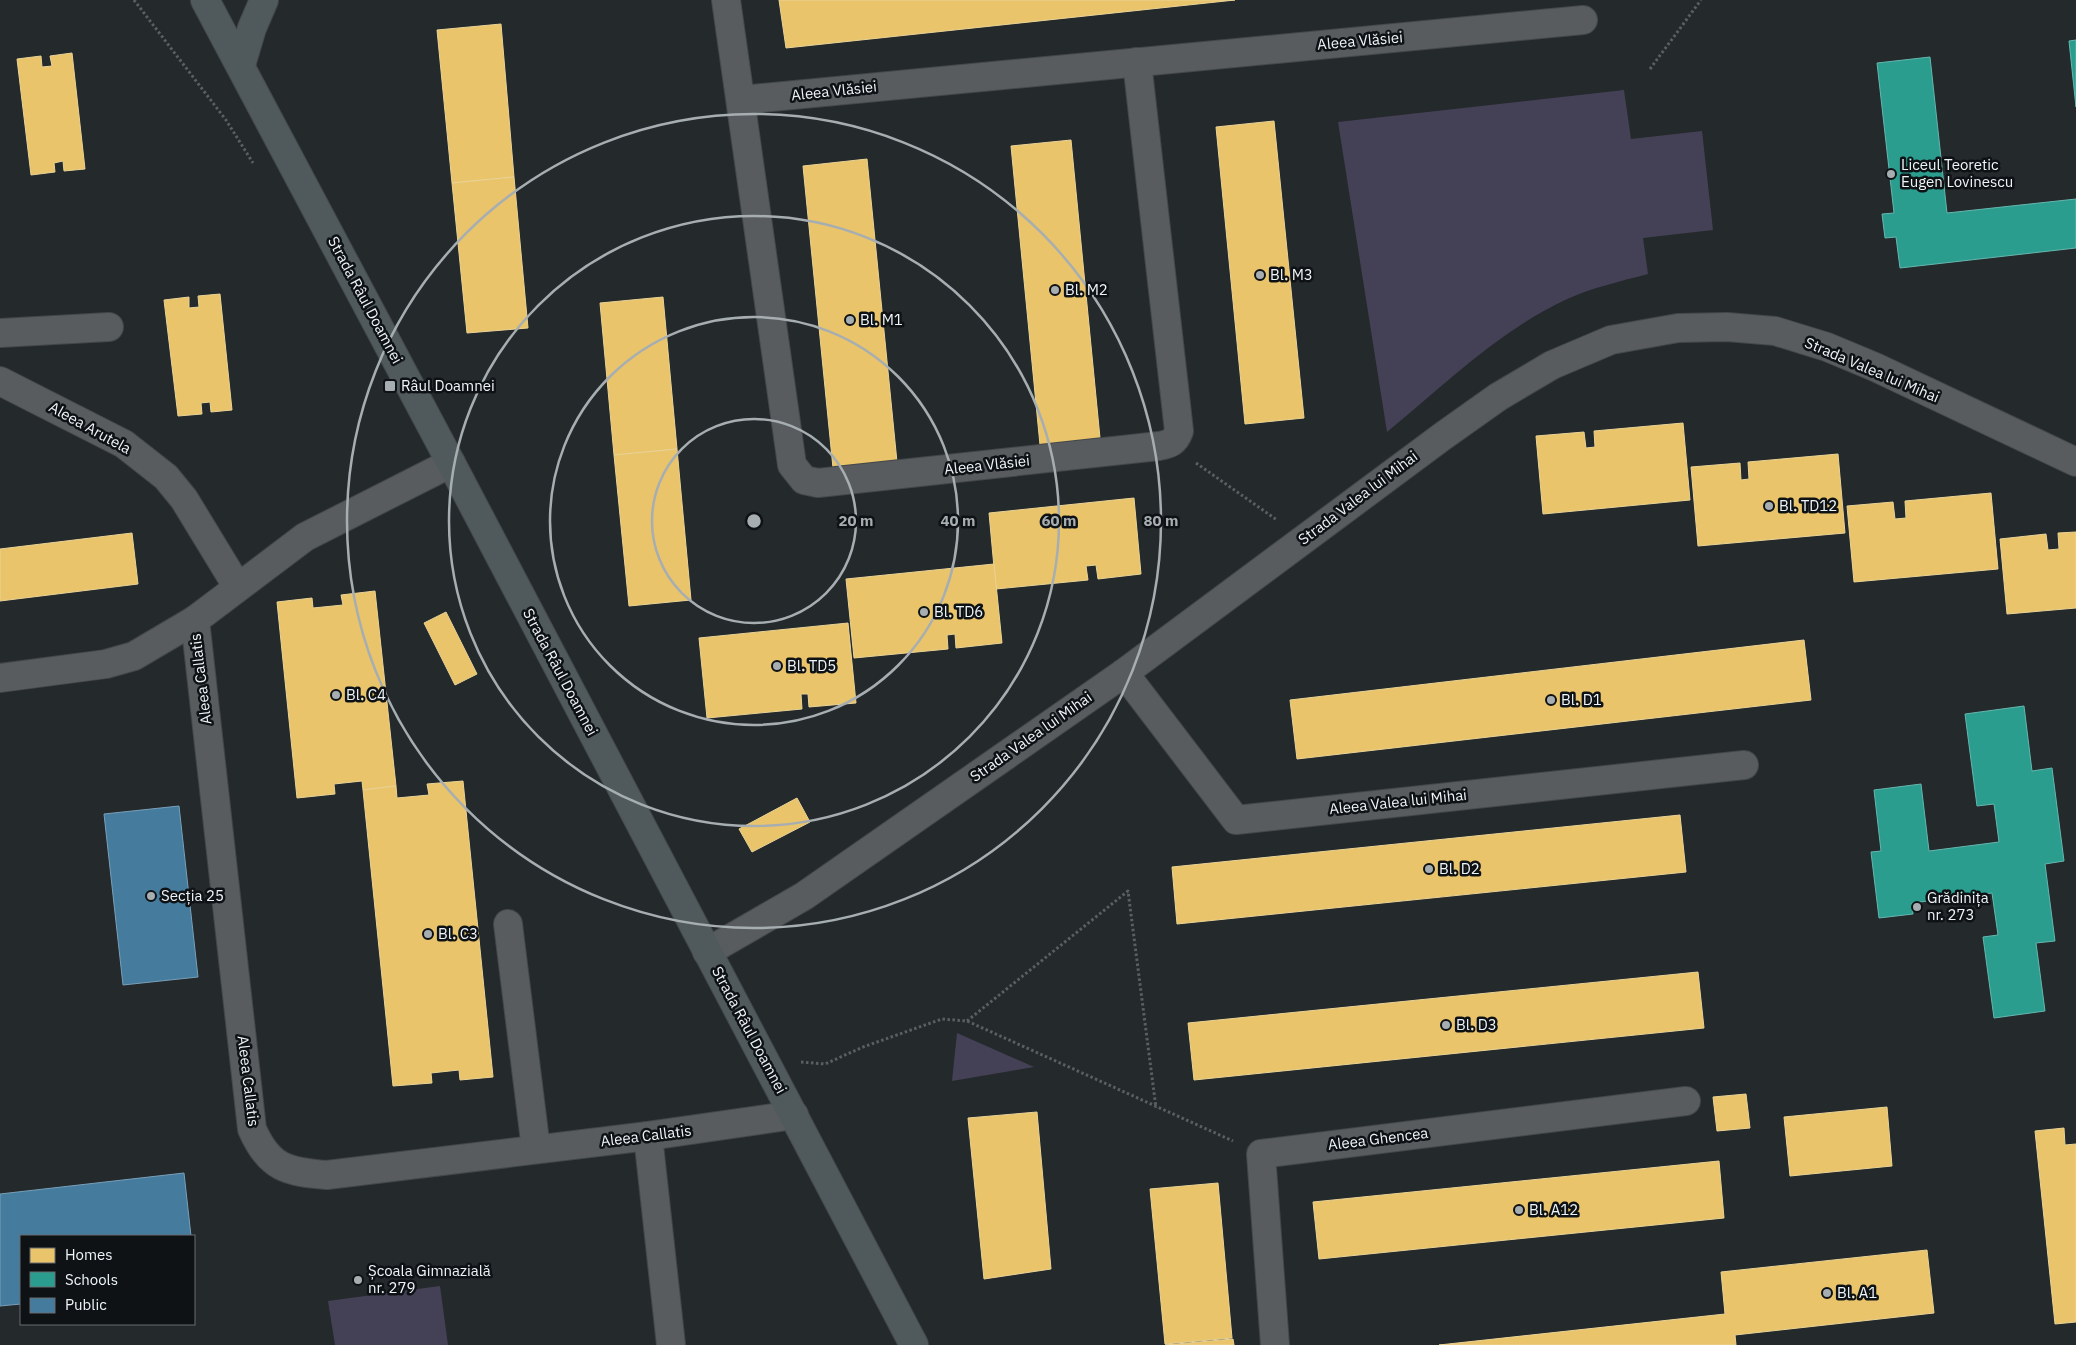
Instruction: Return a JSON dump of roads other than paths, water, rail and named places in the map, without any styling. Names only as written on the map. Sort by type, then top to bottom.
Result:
[{"type":"main road","name":"Strada Râul Doamnei","points":[[205,0],[451,463],[914,1345]]},
{"type":"main road","points":[[240,65],[252,28],[264,0]]},
{"type":"street","name":"Aleea Vlăsiei","points":[[726,0],[792,465],[804,480],[818,483],[1169,444],[1176,439],[1179,431],[1137,62]]},
{"type":"street","name":"Aleea Vlăsiei","points":[[741,100],[1583,20]]},
{"type":"street","points":[[0,333],[109,327]]},
{"type":"street","name":"Strada Valea lui Mihai","points":[[707,952],[804,896],[1124,673],[1498,397],[1552,365],[1611,340],[1678,328],[1728,327],[1775,331],[1827,347],[1875,367],[2076,462]]},
{"type":"street","name":"Aleea Arutela","points":[[0,381],[124,444],[166,477],[184,499],[237,586]]},
{"type":"street","name":"Aleea Callatis","points":[[0,678],[106,664],[134,656],[195,620],[237,586],[304,537],[451,463]]},
{"type":"street","name":"Aleea Callatis","points":[[195,620],[252,1129],[261,1148],[280,1166],[302,1173],[327,1175],[648,1136],[794,1115]]},
{"type":"street","name":"Aleea Valea lui Mihai","points":[[1124,673],[1236,820],[1744,765]]},
{"type":"street","points":[[508,924],[536,1149]]},
{"type":"street","name":"Aleea Ghencea","points":[[1275,1345],[1261,1154],[1686,1101]]},
{"type":"street","points":[[648,1136],[671,1345]]},
{"type":"place","name":"Liceul Teoretic Eugen Lovinescu","points":[[1891,174]]},
{"type":"place","name":"Bl. M3","points":[[1260,275]]},
{"type":"place","name":"Bl. M2","points":[[1055,290]]},
{"type":"place","name":"Bl. M1","points":[[850,320]]},
{"type":"place","name":"Râul Doamnei","points":[[390,386]]},
{"type":"place","name":"Bl. TD12","points":[[1769,506]]},
{"type":"place","name":"Bl. TD6","points":[[924,612]]},
{"type":"place","name":"Bl. TD5","points":[[777,666]]},
{"type":"place","name":"Bl. C4","points":[[336,695]]},
{"type":"place","name":"Bl. D1","points":[[1551,700]]},
{"type":"place","name":"Bl. D2","points":[[1429,869]]},
{"type":"place","name":"Secția 25","points":[[151,896]]},
{"type":"place","name":"Grădinița nr. 273","points":[[1917,907]]},
{"type":"place","name":"Bl. C3","points":[[428,934]]},
{"type":"place","name":"Bl. D3","points":[[1446,1025]]},
{"type":"place","name":"Bl. A12","points":[[1519,1210]]},
{"type":"place","name":"Școala Gimnazială nr. 279","points":[[358,1280]]},
{"type":"place","name":"Bl. A1","points":[[1827,1293]]}]
